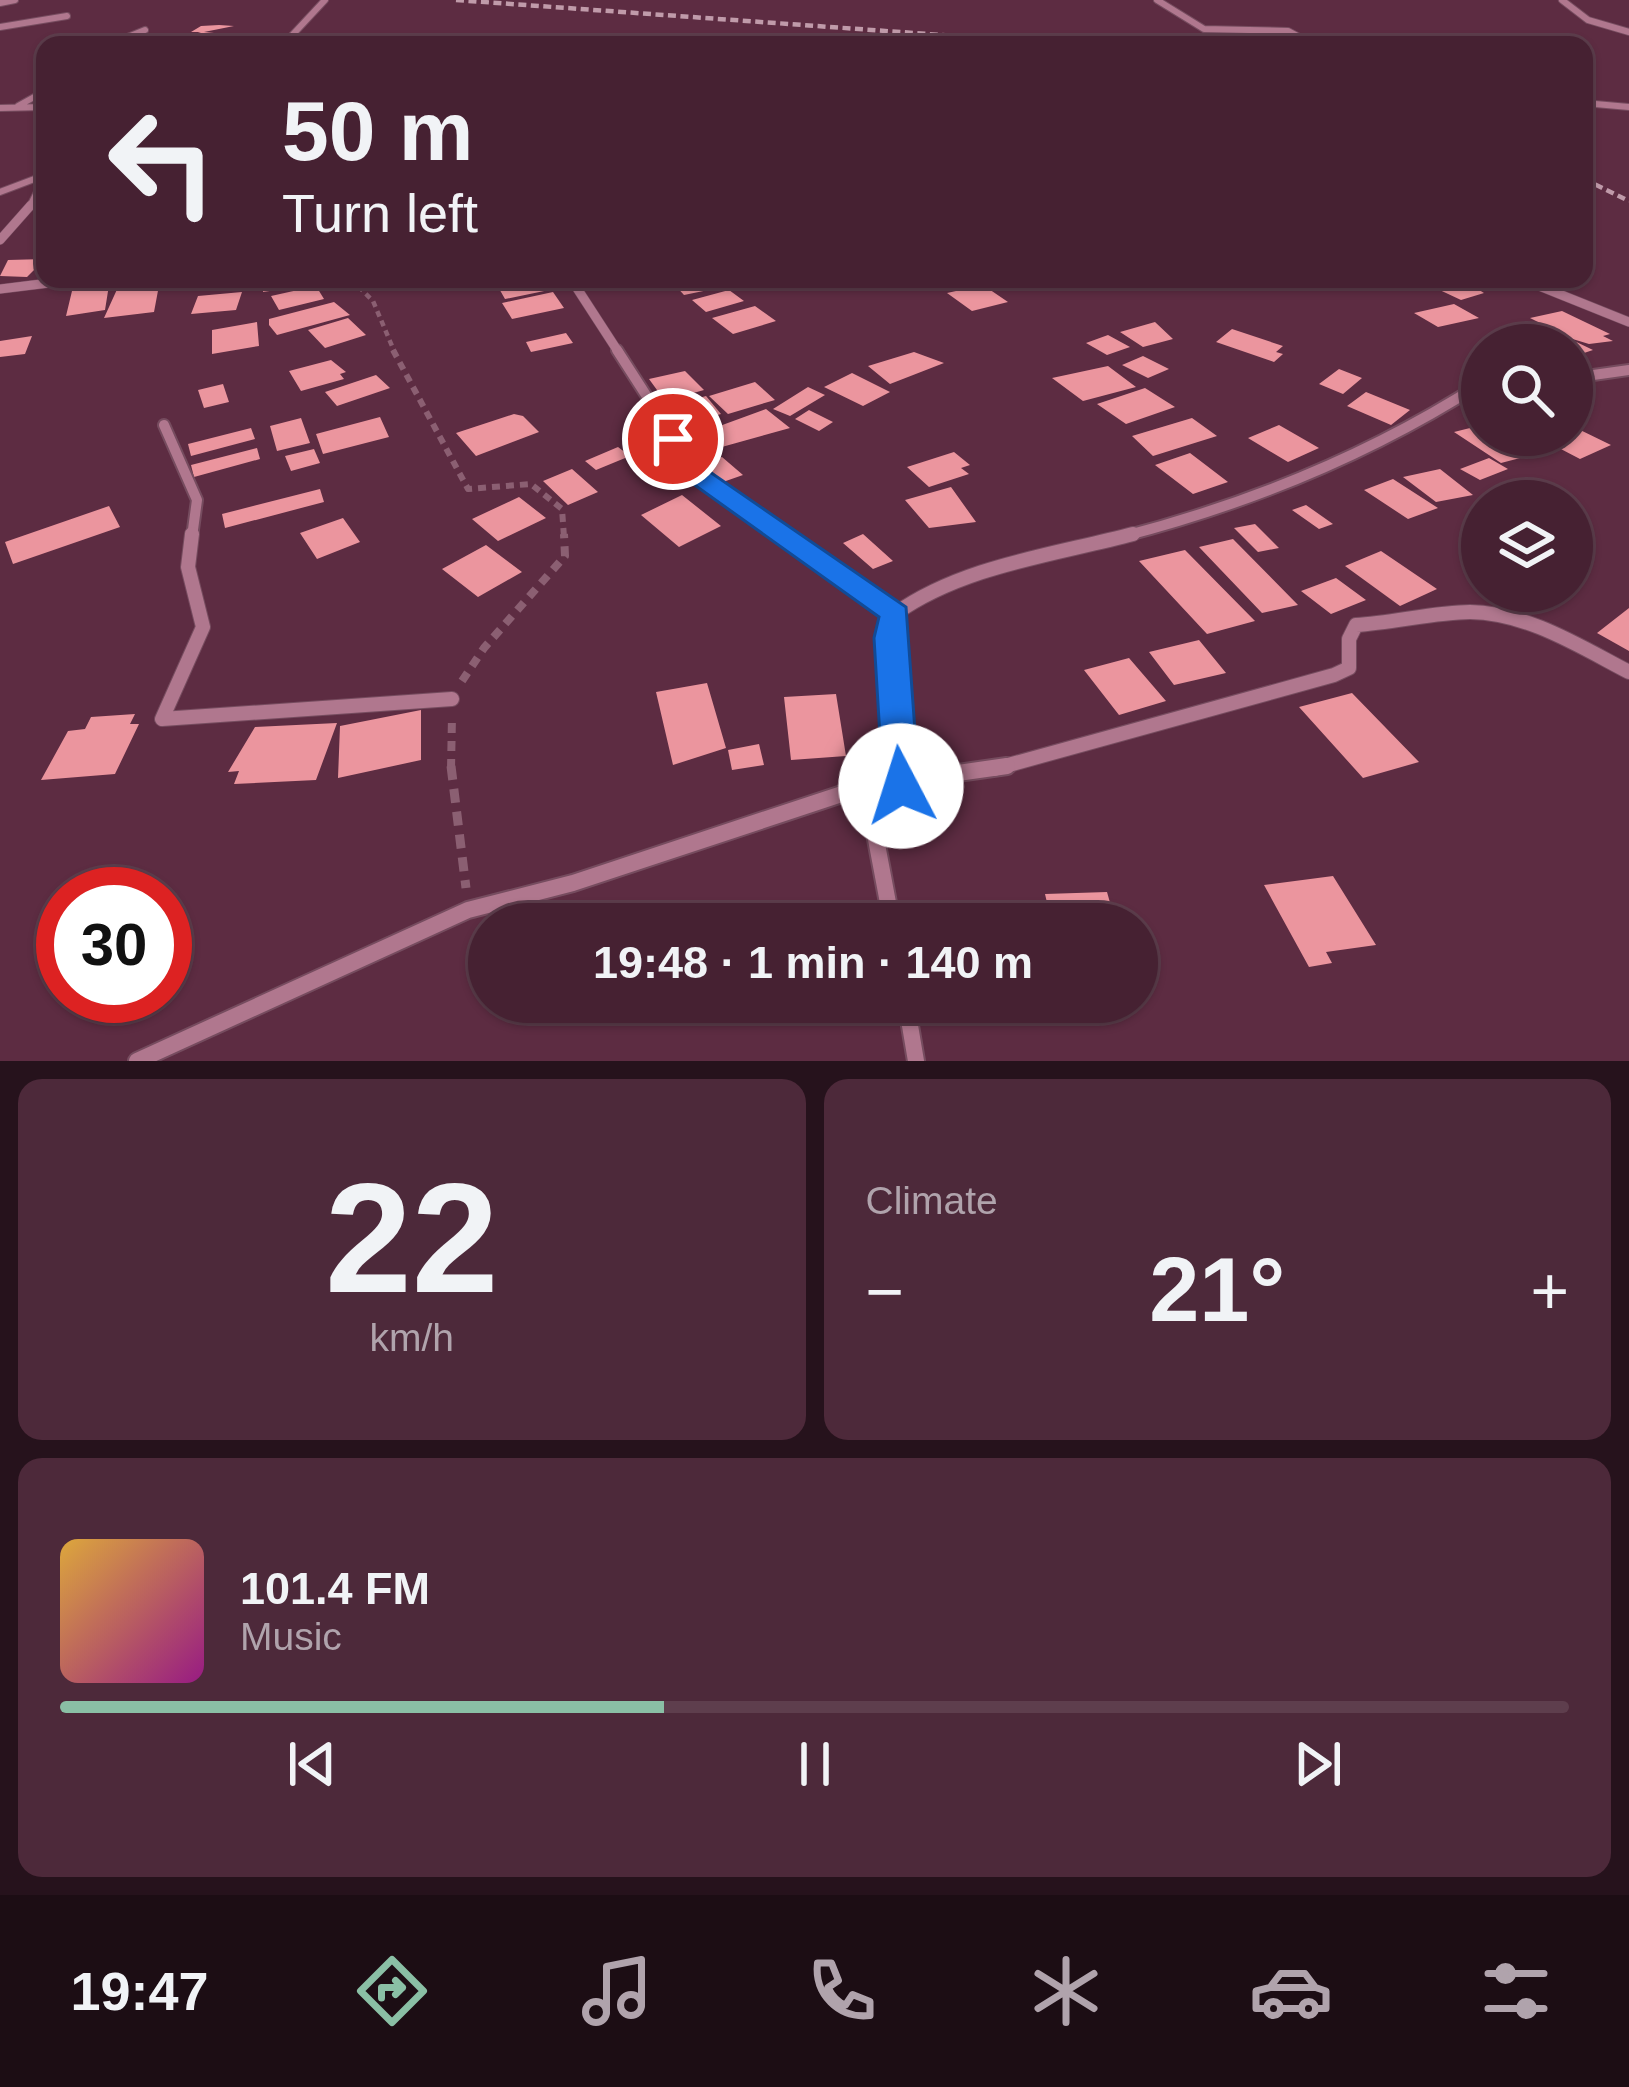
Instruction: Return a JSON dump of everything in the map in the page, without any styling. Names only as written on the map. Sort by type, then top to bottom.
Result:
[{"type":"street","points":[[0,3],[15,0]]},
{"type":"street","points":[[291,36],[326,0]]},
{"type":"street","points":[[1156,0],[1204,29],[1296,36]]},
{"type":"street","points":[[1562,0],[1588,20],[1629,32]]},
{"type":"street","points":[[0,27],[67,16]]},
{"type":"street","points":[[132,36],[145,31]]},
{"type":"street","points":[[11,108],[36,96]]},
{"type":"street","points":[[1593,104],[1629,107]]},
{"type":"street","points":[[0,108],[36,107]]},
{"type":"street","points":[[0,195],[36,180]]},
{"type":"street","points":[[0,195],[36,193]]},
{"type":"street","points":[[0,240],[36,199]]},
{"type":"street","points":[[0,289],[36,285]]},
{"type":"street","points":[[578,288],[698,476],[895,614]]},
{"type":"street","points":[[1544,288],[1629,322]]},
{"type":"street","points":[[1593,375],[1629,370]]},
{"type":"street","points":[[901,786],[889,638],[895,614],[919,597],[975,575],[1215,513],[1278,491],[1344,454],[1420,423],[1461,397]]},
{"type":"street","points":[[164,425],[197,500],[188,567],[203,627],[162,719],[452,699]]},
{"type":"street","points":[[495,903],[574,883],[866,786],[901,786],[1066,749],[1231,699],[1322,682],[1349,668],[1349,639],[1356,625],[1496,615],[1544,627],[1629,673]]},
{"type":"street","points":[[866,786],[888,903]]},
{"type":"street","points":[[137,1061],[468,910]]},
{"type":"street","points":[[910,1023],[916,1061]]},
{"type":"path","points":[[360,288],[373,301],[389,346],[468,489],[531,484],[562,509],[566,556],[536,595],[474,657],[452,699],[450,758],[468,910]]},
{"type":"building","points":[[201,26],[234,26],[204,32],[221,36],[188,36],[201,32],[191,32]]},
{"type":"building","points":[[36,259],[36,268],[27,277],[0,276],[8,260]]},
{"type":"building","points":[[109,288],[105,310],[66,316],[72,291]]},
{"type":"building","points":[[118,288],[158,288],[154,312],[104,318]]},
{"type":"building","points":[[317,288],[324,299],[279,310],[271,296]]},
{"type":"building","points":[[499,288],[549,290],[505,299]]},
{"type":"building","points":[[678,288],[718,288],[684,295]]},
{"type":"building","points":[[987,288],[1008,302],[972,311],[947,293]]},
{"type":"building","points":[[1435,288],[1476,288],[1484,293],[1461,300]]},
{"type":"building","points":[[729,290],[744,301],[706,312],[692,300]]},
{"type":"building","points":[[242,292],[236,310],[191,314],[198,296]]},
{"type":"building","points":[[553,292],[564,308],[512,319],[502,303]]},
{"type":"building","points":[[334,302],[350,315],[277,335],[269,325],[269,319]]},
{"type":"building","points":[[1454,304],[1479,318],[1438,327],[1414,313]]},
{"type":"building","points":[[755,306],[776,321],[733,334],[712,318]]},
{"type":"building","points":[[1562,311],[1589,324],[1531,324],[1538,322],[1530,318]]},
{"type":"building","points":[[348,318],[366,335],[325,348],[308,330]]},
{"type":"building","points":[[257,322],[259,346],[212,354],[212,330]]},
{"type":"building","points":[[1155,322],[1173,339],[1143,347],[1120,332]]},
{"type":"building","points":[[1593,326],[1610,334],[1603,336],[1613,341],[1593,344]]},
{"type":"building","points":[[1232,329],[1283,346],[1276,352],[1283,354],[1274,362],[1216,342]]},
{"type":"building","points":[[566,333],[573,343],[531,352],[526,342]]},
{"type":"building","points":[[1108,335],[1130,347],[1107,355],[1086,343]]},
{"type":"building","points":[[32,336],[25,354],[0,357],[0,341]]},
{"type":"building","points":[[914,352],[944,363],[890,384],[868,366]]},
{"type":"building","points":[[1143,356],[1169,369],[1148,378],[1122,365]]},
{"type":"building","points":[[331,360],[346,372],[340,374],[344,379],[301,391],[289,371]]},
{"type":"building","points":[[1108,366],[1136,387],[1083,401],[1052,378]]},
{"type":"building","points":[[1339,369],[1362,378],[1343,394],[1319,384]]},
{"type":"building","points":[[685,371],[704,390],[665,401],[649,379]]},
{"type":"building","points":[[852,373],[890,392],[863,406],[824,387]]},
{"type":"building","points":[[376,375],[390,388],[337,406],[325,392]]},
{"type":"building","points":[[755,382],[775,400],[728,414],[709,396]]},
{"type":"building","points":[[223,384],[229,402],[204,408],[198,390]]},
{"type":"building","points":[[808,387],[825,395],[790,416],[773,409]]},
{"type":"building","points":[[1145,388],[1175,407],[1126,424],[1097,404]]},
{"type":"building","points":[[1366,392],[1410,410],[1391,425],[1347,406]]},
{"type":"building","points":[[706,396],[721,414],[679,426],[664,408]]},
{"type":"building","points":[[766,409],[790,428],[711,450],[695,435]]},
{"type":"building","points":[[809,410],[833,422],[819,431],[795,419]]},
{"type":"building","points":[[514,414],[523,416],[539,432],[476,456],[456,433]]},
{"type":"building","points":[[380,417],[389,437],[323,454],[316,434]]},
{"type":"building","points":[[301,418],[310,443],[277,451],[270,426]]},
{"type":"building","points":[[1192,418],[1217,436],[1153,456],[1132,436]]},
{"type":"building","points":[[1279,425],[1319,448],[1288,462],[1248,438]]},
{"type":"building","points":[[251,428],[255,439],[191,456],[188,444]]},
{"type":"building","points":[[1593,436],[1611,445],[1593,453]]},
{"type":"building","points":[[618,447],[630,456],[596,470],[585,461]]},
{"type":"building","points":[[257,448],[260,459],[194,477],[191,465]]},
{"type":"building","points":[[314,449],[320,463],[291,471],[285,456]]},
{"type":"building","points":[[954,452],[970,465],[961,468],[969,474],[929,487],[907,467]]},
{"type":"building","points":[[1190,453],[1228,482],[1193,494],[1155,465]]},
{"type":"building","points":[[1490,456],[1527,456],[1501,463]]},
{"type":"building","points":[[722,457],[743,475],[723,482],[703,463]]},
{"type":"building","points":[[1489,458],[1508,469],[1480,480],[1460,469]]},
{"type":"building","points":[[572,469],[598,492],[568,505],[543,481]]},
{"type":"building","points":[[1440,469],[1461,486],[1461,497],[1436,502],[1403,477]]},
{"type":"building","points":[[1393,479],[1438,508],[1408,519],[1364,490]]},
{"type":"building","points":[[951,487],[976,522],[929,528],[905,500]]},
{"type":"building","points":[[320,489],[324,502],[225,528],[222,514]]},
{"type":"building","points":[[682,495],[721,526],[679,547],[641,515]]},
{"type":"building","points":[[519,497],[546,518],[498,541],[472,519]]},
{"type":"building","points":[[1306,505],[1333,524],[1319,529],[1292,510]]},
{"type":"building","points":[[109,506],[120,527],[13,564],[5,542]]},
{"type":"building","points":[[343,518],[360,542],[317,559],[300,533]]},
{"type":"building","points":[[1255,524],[1279,548],[1258,552],[1234,528]]},
{"type":"building","points":[[863,534],[893,561],[873,569],[843,543]]},
{"type":"building","points":[[1233,539],[1298,605],[1262,613],[1199,547]]},
{"type":"building","points":[[486,545],[522,572],[478,597],[442,569]]},
{"type":"building","points":[[1185,550],[1255,621],[1207,634],[1139,561]]},
{"type":"building","points":[[1381,551],[1437,589],[1400,606],[1345,566]]},
{"type":"building","points":[[1336,578],[1366,600],[1331,614],[1301,591]]},
{"type":"building","points":[[1629,608],[1629,651],[1597,633]]},
{"type":"building","points":[[1199,640],[1226,673],[1174,685],[1149,652]]},
{"type":"building","points":[[1129,658],[1166,701],[1119,715],[1084,670]]},
{"type":"building","points":[[707,683],[726,748],[673,765],[656,692]]},
{"type":"building","points":[[1352,693],[1419,762],[1363,778],[1299,707]]},
{"type":"building","points":[[836,694],[846,756],[791,760],[784,697]]},
{"type":"building","points":[[421,710],[421,760],[338,778],[340,726]]},
{"type":"building","points":[[135,714],[130,724],[139,724],[115,774],[41,780],[68,731],[85,729],[91,717]]},
{"type":"building","points":[[337,723],[316,780],[234,784],[239,771],[228,772],[255,727]]},
{"type":"building","points":[[759,744],[764,765],[732,770],[728,750]]},
{"type":"building","points":[[1333,876],[1376,945],[1326,952],[1332,963],[1309,967],[1264,885]]},
{"type":"building","points":[[1107,892],[1110,903],[1047,903],[1045,894]]},
{"type":"railway","points":[[456,0],[955,36]]},
{"type":"railway","points":[[1593,183],[1629,201]]},
{"type":"route","points":[[673,439],[698,476],[760,515],[895,614],[889,638],[901,786]]}]
